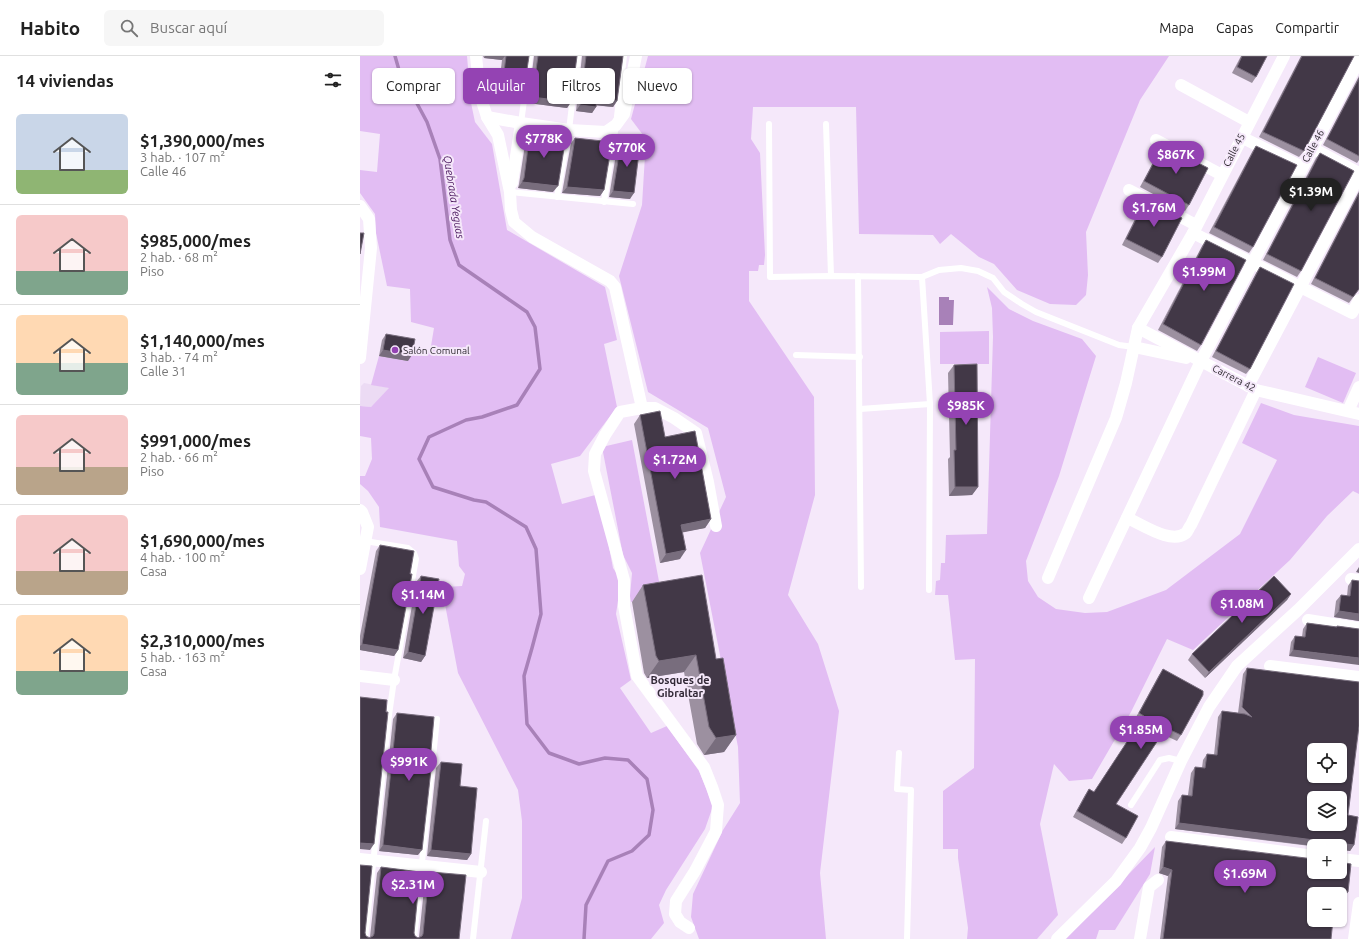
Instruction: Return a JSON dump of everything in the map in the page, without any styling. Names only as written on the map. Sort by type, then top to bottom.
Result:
[{"type":"street","points":[[476,56],[480,95],[487,117],[498,135],[510,192],[514,222],[532,237],[610,281],[615,288],[642,408]]},
{"type":"street","points":[[487,117],[569,130],[606,132],[616,125],[624,114],[636,56]]},
{"type":"street","name":"Calle 45","points":[[1048,578],[1116,418],[1138,328],[1194,229],[1284,56]]},
{"type":"street","name":"Calle 46","points":[[1089,598],[1201,361],[1251,263],[1359,60]]},
{"type":"street","points":[[1182,85],[1249,122]]},
{"type":"street","points":[[510,192],[521,123]]},
{"type":"street","points":[[1241,137],[1302,167]]},
{"type":"street","points":[[1156,140],[1222,175]]},
{"type":"street","points":[[1312,148],[1359,173]]},
{"type":"street","points":[[1128,518],[1165,536],[1179,536],[1186,532],[1252,388],[1301,287],[1359,176]]},
{"type":"street","points":[[1129,190],[1251,263],[1352,313],[1359,300]]},
{"type":"street","points":[[360,206],[369,219],[371,248],[361,351]]},
{"type":"street","name":"Carrera 42","points":[[1138,328],[1252,388],[1354,412]]},
{"type":"street","points":[[1134,347],[1201,361]]},
{"type":"street","points":[[1354,412],[1359,387]]},
{"type":"street","points":[[689,928],[680,922],[675,914],[676,901],[695,871],[716,831],[718,805],[704,767],[637,676],[624,606],[624,580],[600,487],[594,471],[595,454],[620,412],[642,408],[655,408],[674,418],[696,433],[708,482],[716,526]]},
{"type":"street","points":[[360,569],[368,527],[361,511]]},
{"type":"street","points":[[1057,939],[1116,881],[1140,848],[1151,828],[1181,761],[1209,707],[1238,666],[1298,610],[1359,549]]},
{"type":"street","points":[[1308,620],[1359,628]]},
{"type":"street","points":[[1270,666],[1359,677]]},
{"type":"street","points":[[360,676],[394,680]]},
{"type":"street","points":[[1171,837],[1307,855]]},
{"type":"street","points":[[360,859],[481,872]]},
{"type":"street","points":[[1347,860],[1359,861]]},
{"type":"street","points":[[1140,939],[1149,887],[1158,880]]},
{"type":"street","points":[[1354,939],[1359,903]]},
{"type":"lane","points":[[521,123],[530,56]]},
{"type":"lane","points":[[557,197],[569,130],[578,56]]},
{"type":"lane","points":[[604,202],[616,125],[624,56]]},
{"type":"lane","points":[[769,124],[770,277],[922,277],[939,270],[961,268],[978,271],[992,278],[1004,292],[1036,312],[1119,345],[1134,347]]},
{"type":"lane","points":[[826,124],[831,276]]},
{"type":"lane","points":[[510,192],[633,204]]},
{"type":"lane","points":[[858,276],[860,356],[861,587]]},
{"type":"lane","points":[[922,277],[930,404],[929,590]]},
{"type":"lane","points":[[796,355],[860,356]]},
{"type":"lane","points":[[860,409],[930,404]]},
{"type":"lane","points":[[365,541],[408,548],[414,553],[416,559],[394,680],[365,939]]},
{"type":"lane","points":[[414,939],[437,719]]},
{"type":"lane","points":[[899,753],[897,789],[911,790],[907,939]]},
{"type":"lane","points":[[1131,805],[1160,760],[1169,758],[1181,761]]},
{"type":"lane","points":[[474,939],[486,821]]},
{"type":"shaded area","points":[[360,56],[467,56],[468,68],[463,68],[463,104],[471,104],[475,122],[492,144],[507,230],[605,287],[617,340],[604,344],[617,407],[580,456],[551,464],[562,504],[599,494],[613,568],[621,580],[616,614],[631,680],[620,688],[651,733],[667,726],[699,771],[713,806],[705,829],[666,890],[659,905],[664,923],[651,939],[511,939],[522,898],[522,821],[518,790],[458,673],[444,599],[445,587],[462,586],[465,574],[459,566],[457,541],[380,527],[379,507],[368,491],[360,484],[360,476],[365,476],[372,459],[371,438],[360,436],[360,406],[371,407],[389,388],[371,385],[379,356],[408,361],[411,344],[430,352],[434,328],[411,322],[410,289],[387,286],[376,233],[375,214],[360,193],[360,170],[377,172],[380,134],[360,131]]},
{"type":"shaded area","points":[[648,56],[1169,56],[1140,100],[1086,232],[1088,275],[1086,295],[1076,305],[1050,304],[1017,290],[994,264],[979,257],[951,234],[940,244],[933,235],[859,234],[856,107],[753,107],[751,139],[760,153],[765,255],[764,265],[759,265],[758,271],[749,271],[749,301],[814,397],[815,495],[788,595],[818,644],[839,711],[820,873],[826,939],[699,939],[691,917],[693,894],[723,830],[740,803],[738,747],[700,553],[726,497],[708,428],[648,392],[619,276],[642,205],[646,139],[631,119],[635,104],[692,104],[692,68],[645,68]]},
{"type":"shaded area","points":[[987,287],[1009,309],[1033,321],[1082,339],[1096,356],[1059,476],[1026,561],[1028,581],[1038,597],[1056,609],[1085,613],[1107,612],[1166,590],[1240,534],[1277,460],[1242,443],[1261,403],[1294,415],[1359,426],[1359,494],[1353,491],[1327,516],[1290,560],[1193,650],[1167,639],[1131,712],[1092,779],[1069,781],[1054,764],[1040,824],[1058,915],[1037,939],[967,939],[968,928],[958,849],[943,849],[943,791],[974,768],[975,659],[955,660],[948,595],[935,595],[936,581],[940,580],[941,563],[945,563],[946,535],[987,534],[993,337],[992,308]]},
{"type":"shaded area","points":[[939,297],[949,297],[949,300],[954,300],[953,325],[939,325]]},
{"type":"shaded area","points":[[989,331],[989,364],[940,364],[940,332]]},
{"type":"shaded area","points":[[1318,357],[1356,373],[1343,403],[1305,387]]},
{"type":"shaded area","points":[[364,383],[390,388],[371,407],[360,406],[361,386]]},
{"type":"shaded area","points":[[632,440],[662,597],[631,602],[630,596],[632,573],[623,555],[602,447]]},
{"type":"shaded area","points":[[1155,847],[1150,874],[1115,930],[1099,930],[1096,939],[1066,939]]},
{"type":"building","points":[[506,56],[529,56],[527,68],[504,68]]},
{"type":"building","points":[[538,56],[577,56],[575,68],[547,68],[547,99],[539,98],[539,68],[536,68]]},
{"type":"building","points":[[586,56],[623,56],[617,101],[615,101],[615,68],[585,68]]},
{"type":"building","points":[[1242,56],[1267,56],[1256,77],[1237,67]]},
{"type":"building","points":[[1302,56],[1354,56],[1304,151],[1263,132]]},
{"type":"building","points":[[1359,78],[1359,156],[1327,139]]},
{"type":"building","points":[[580,104],[596,104],[596,107]]},
{"type":"building","points":[[530,132],[566,136],[558,186],[522,182],[524,178]]},
{"type":"building","points":[[575,138],[612,142],[604,190],[567,187]]},
{"type":"building","points":[[621,142],[640,144],[634,193],[613,191]]},
{"type":"building","points":[[1163,145],[1208,168],[1189,205],[1144,181]]},
{"type":"building","points":[[1256,146],[1297,165],[1253,247],[1214,227]]},
{"type":"building","points":[[1320,153],[1354,171],[1301,271],[1267,254]]},
{"type":"building","points":[[1359,193],[1359,289],[1353,297],[1315,278]]},
{"type":"building","points":[[1146,199],[1182,218],[1162,257],[1126,239]]},
{"type":"building","points":[[360,233],[364,233],[360,254]]},
{"type":"building","points":[[1206,240],[1246,260],[1201,345],[1163,324]]},
{"type":"building","points":[[1260,267],[1294,284],[1250,369],[1216,351]]},
{"type":"building","points":[[386,334],[415,339],[412,355],[383,350]]},
{"type":"building","points":[[977,364],[978,487],[955,487],[954,450],[956,450],[954,365]]},
{"type":"building","points":[[660,411],[665,437],[695,431],[711,519],[681,525],[686,550],[666,554],[640,415]]},
{"type":"building","points":[[380,545],[414,551],[410,574],[412,574],[398,650],[362,644]]},
{"type":"building","points":[[702,575],[716,659],[723,658],[736,735],[716,738],[709,727],[696,655],[659,661],[656,656],[643,585]]},
{"type":"building","points":[[421,576],[439,579],[425,656],[408,652]]},
{"type":"building","points":[[1274,576],[1291,594],[1209,672],[1192,654]]},
{"type":"building","points":[[1352,580],[1359,581],[1359,614],[1339,611],[1341,595],[1350,596]]},
{"type":"building","points":[[1307,623],[1359,629],[1359,658],[1293,650],[1295,636],[1305,637]]},
{"type":"building","points":[[1247,668],[1359,682],[1359,726],[1348,815],[1358,817],[1354,845],[1347,844],[1347,839],[1307,839],[1179,823],[1182,795],[1192,796],[1195,767],[1205,768],[1207,754],[1217,755],[1222,711],[1245,714],[1252,717],[1242,707]]},
{"type":"building","points":[[1163,669],[1203,691],[1203,695],[1181,735],[1166,728],[1116,804],[1138,816],[1126,838],[1077,811],[1089,789],[1094,792],[1144,716],[1139,713]]},
{"type":"building","points":[[360,697],[387,700],[386,712],[388,712],[374,844],[360,843]]},
{"type":"building","points":[[397,713],[434,717],[430,761],[432,761],[422,850],[383,845]]},
{"type":"building","points":[[441,762],[462,764],[460,786],[477,788],[471,854],[431,850]]},
{"type":"building","points":[[1166,841],[1307,858],[1307,879],[1347,879],[1347,863],[1351,864],[1348,892],[1347,887],[1307,887],[1307,927],[1332,927],[1331,939],[1163,939],[1172,870],[1163,867]]},
{"type":"building","points":[[360,865],[372,866],[365,933],[369,938],[374,934],[381,867],[420,872],[414,933],[418,938],[423,934],[429,873],[466,875],[459,939],[360,939]]},
{"type":"waterway","name":"Quebrada Yeguas","points":[[395,56],[399,70],[427,122],[440,159],[450,240],[459,265],[527,312],[535,327],[540,369],[517,405],[482,417],[466,420],[429,437],[419,459],[433,487],[474,500],[486,502],[526,527],[536,549],[541,614],[524,676],[527,724],[549,753],[579,764],[605,758],[628,760],[647,779],[653,810],[649,835],[632,851],[608,861],[586,905],[584,939]]},
{"type":"place","name":"Salón Comunal","points":[[395,350]]},
{"type":"district","name":"Bosques de Gibraltar","points":[[680,686]]}]
